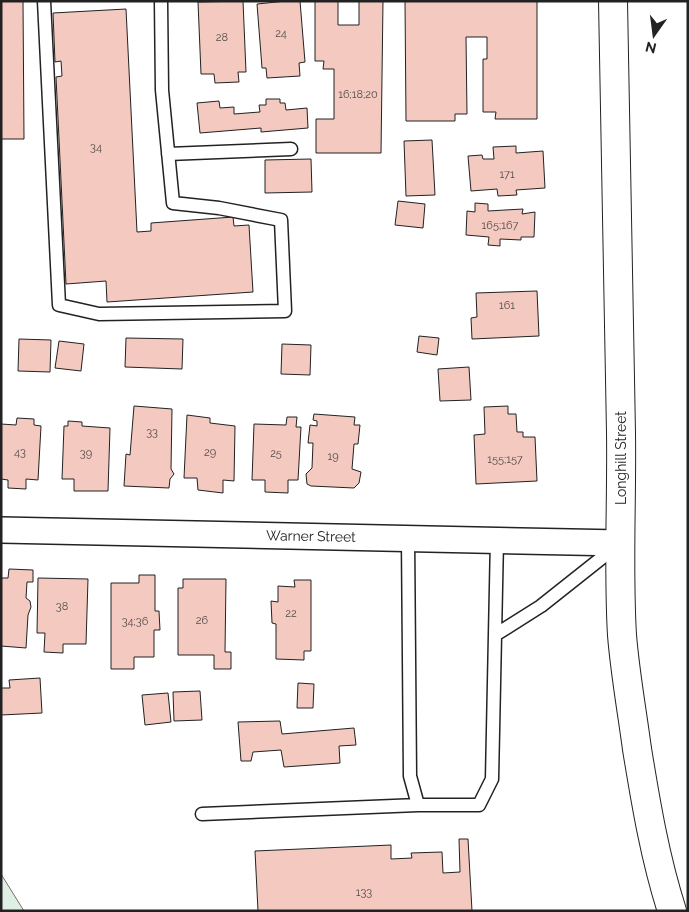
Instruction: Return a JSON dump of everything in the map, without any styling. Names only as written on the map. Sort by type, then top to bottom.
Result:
[{"type":"main road","name":"Longhill Street","points":[[613,1],[621,422],[620,543],[622,635],[631,709],[651,832],[672,911]]},
{"type":"street","name":"Warner Street","points":[[1,530],[620,543]]},
{"type":"lane","points":[[44,1],[59,305],[100,314],[285,311],[281,220],[219,208],[173,203],[162,90],[161,1]]},
{"type":"lane","points":[[168,154],[291,149]]},
{"type":"lane","points":[[408,538],[410,776],[418,805]]},
{"type":"lane","points":[[202,814],[418,805],[479,805],[492,779],[497,540]]},
{"type":"lane","points":[[495,635],[541,606],[620,543]]},
{"type":"green space","points":[[1,874],[24,911],[1,911]]},
{"type":"building","points":[[1,1],[23,1],[24,139],[1,139]]},
{"type":"building","points":[[243,1],[246,72],[238,72],[239,82],[215,83],[214,74],[201,74],[198,2]]},
{"type":"building","points":[[300,1],[305,62],[299,63],[300,76],[267,78],[266,68],[262,68],[257,4]]},
{"type":"building","points":[[315,1],[338,1],[338,25],[359,25],[359,1],[383,1],[381,153],[316,153],[316,119],[334,119],[334,69],[323,69],[324,61],[315,61]]},
{"type":"building","points":[[405,1],[537,1],[537,119],[495,119],[496,112],[483,112],[483,59],[487,59],[487,37],[466,37],[467,114],[455,114],[455,121],[406,121]]},
{"type":"building","points":[[126,9],[137,232],[151,231],[151,223],[233,217],[234,226],[249,225],[253,292],[107,302],[106,281],[66,284],[56,77],[62,76],[61,61],[55,62],[53,13]]},
{"type":"building","points":[[266,99],[280,99],[280,103],[285,103],[286,110],[307,108],[308,128],[261,132],[261,128],[200,133],[197,103],[219,101],[220,108],[234,107],[234,114],[260,112],[259,105],[266,105]]},
{"type":"building","points":[[432,140],[435,195],[406,196],[404,141]]},
{"type":"building","points":[[516,146],[516,153],[543,151],[545,188],[516,190],[517,195],[498,196],[497,189],[471,191],[468,156],[482,155],[483,159],[494,159],[493,147]]},
{"type":"building","points":[[311,159],[312,192],[265,193],[265,160]]},
{"type":"building","points":[[398,201],[425,204],[423,228],[395,225]]},
{"type":"building","points":[[475,203],[488,204],[488,211],[523,209],[522,214],[535,212],[534,237],[521,237],[521,240],[500,239],[500,246],[488,245],[489,237],[466,235],[467,211],[475,212]]},
{"type":"building","points":[[537,291],[539,336],[472,339],[471,318],[477,317],[476,293]]},
{"type":"building","points":[[419,336],[439,338],[437,355],[417,352]]},
{"type":"building","points":[[126,338],[183,339],[182,369],[125,367]]},
{"type":"building","points":[[19,339],[51,340],[50,372],[18,371]]},
{"type":"building","points":[[59,341],[84,344],[81,371],[55,368]]},
{"type":"building","points":[[282,344],[311,345],[310,375],[281,374]]},
{"type":"building","points":[[469,367],[471,400],[440,401],[438,369]]},
{"type":"building","points":[[134,406],[172,409],[171,469],[174,474],[170,479],[169,488],[124,486],[126,454],[130,455]]},
{"type":"building","points":[[508,406],[508,414],[516,414],[517,432],[523,432],[523,437],[535,437],[537,481],[476,484],[474,435],[485,434],[484,407]]},
{"type":"building","points":[[314,414],[355,417],[354,425],[360,425],[358,444],[354,444],[352,469],[361,472],[359,483],[354,488],[311,486],[307,484],[306,474],[312,468],[313,443],[308,443],[310,425],[317,426],[317,421],[313,420]]},
{"type":"building","points":[[187,415],[210,418],[210,423],[235,426],[234,481],[223,480],[223,493],[198,490],[197,478],[184,478]]},
{"type":"building","points":[[287,417],[297,417],[296,427],[301,427],[298,480],[288,480],[288,493],[265,492],[265,480],[252,480],[254,424],[286,425]]},
{"type":"building","points":[[17,418],[34,419],[34,425],[41,426],[38,480],[26,479],[26,489],[8,488],[8,480],[1,479],[1,424],[16,425]]},
{"type":"building","points":[[68,421],[82,422],[82,426],[110,428],[108,491],[74,491],[74,479],[62,479],[64,426],[68,426]]},
{"type":"building","points":[[9,569],[33,570],[33,582],[27,582],[26,598],[30,601],[31,607],[28,615],[26,648],[1,646],[1,578],[8,578]]},
{"type":"building","points":[[139,575],[155,575],[155,611],[159,611],[160,630],[154,630],[154,657],[134,657],[134,669],[111,669],[111,583],[139,583]]},
{"type":"building","points":[[38,578],[88,579],[86,644],[63,644],[63,653],[44,652],[45,633],[37,633]]},
{"type":"building","points":[[183,579],[226,579],[225,652],[231,652],[231,669],[214,669],[214,655],[178,655],[178,588],[183,588]]},
{"type":"building","points":[[294,580],[311,580],[311,651],[304,651],[304,660],[276,659],[276,624],[272,623],[271,601],[278,602],[278,586],[295,587]]},
{"type":"building","points":[[40,678],[42,713],[1,715],[1,688],[10,688],[9,680]]},
{"type":"building","points":[[298,683],[314,684],[313,708],[297,708]]},
{"type":"building","points":[[200,691],[202,720],[174,721],[173,692]]},
{"type":"building","points":[[168,693],[171,722],[145,725],[142,695]]},
{"type":"building","points":[[280,721],[282,734],[354,728],[356,745],[339,746],[340,763],[284,767],[281,750],[253,752],[251,761],[241,761],[238,722]]},
{"type":"building","points":[[459,839],[468,839],[472,911],[258,911],[255,851],[391,845],[391,859],[412,858],[411,853],[442,852],[443,873],[460,872]]}]
